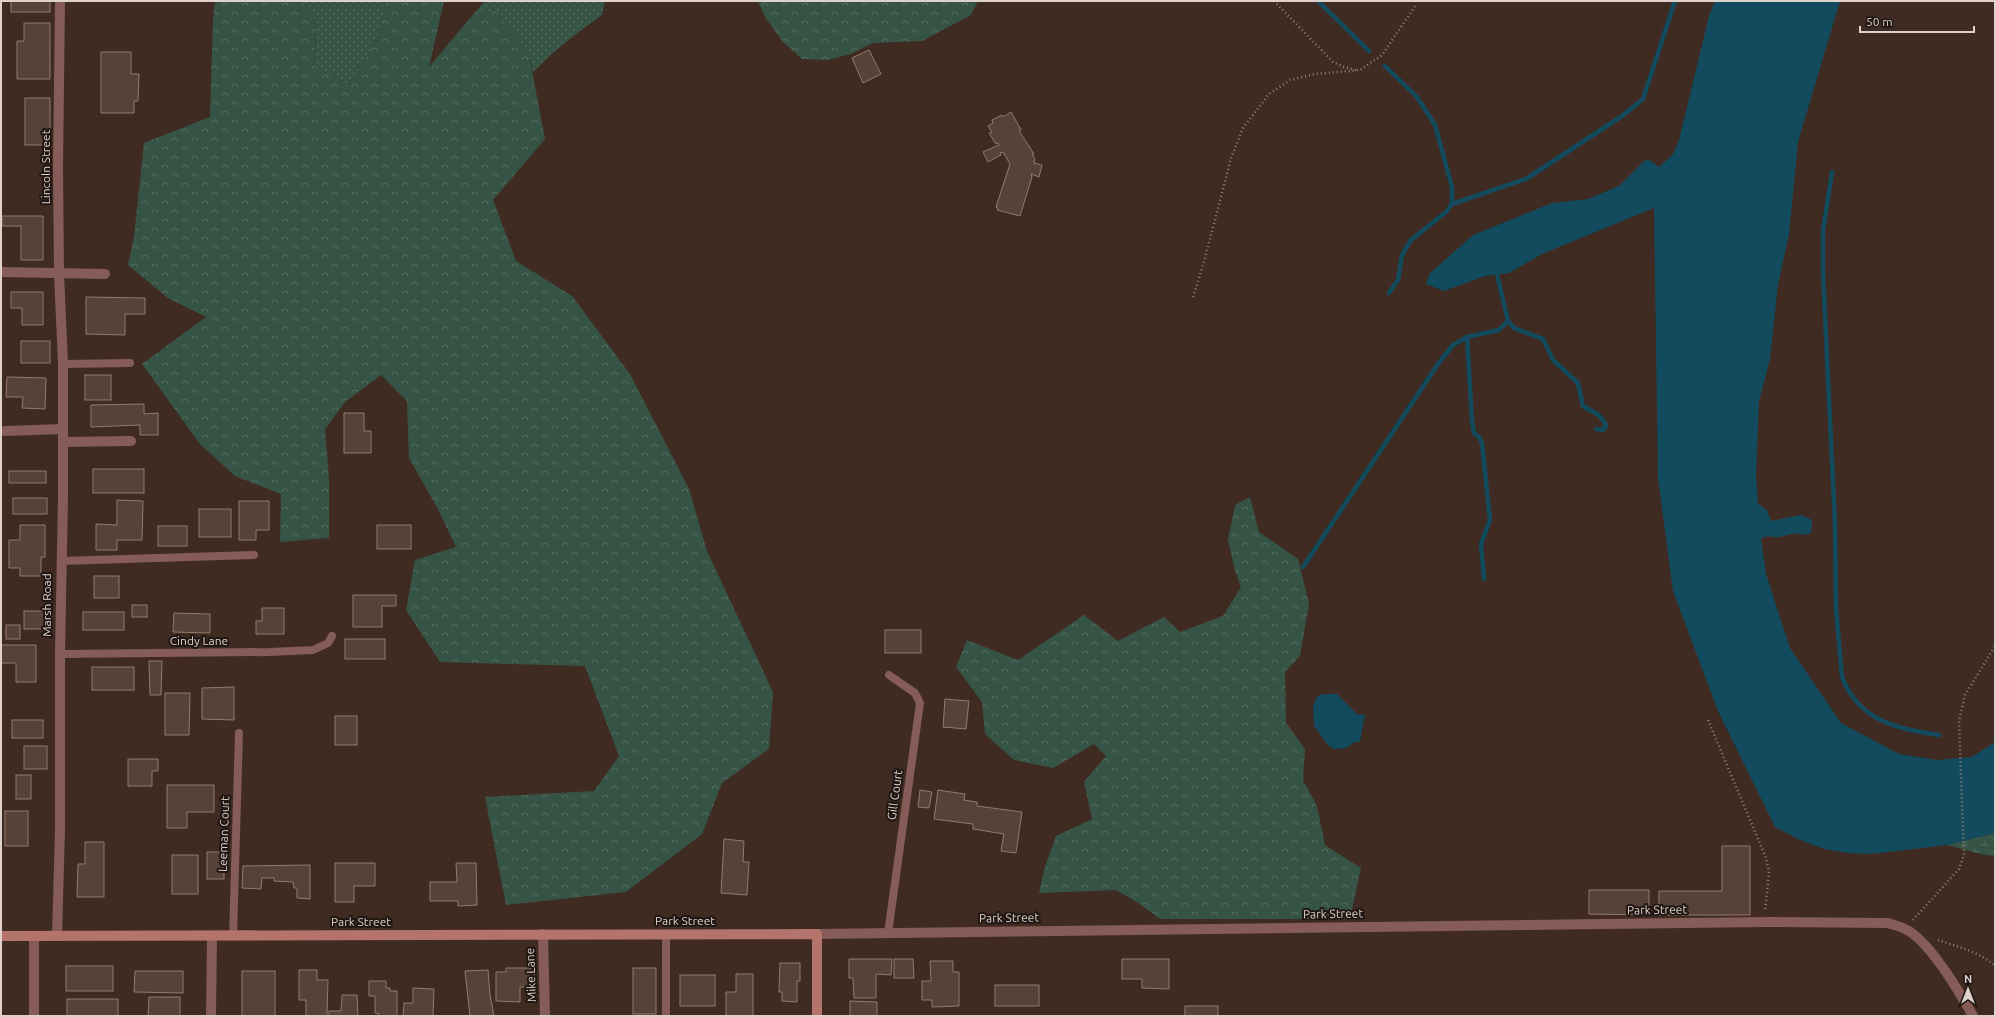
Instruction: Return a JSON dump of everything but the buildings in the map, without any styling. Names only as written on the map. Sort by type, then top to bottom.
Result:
[{"type":"street","name":"Lincoln Street","points":[[59,274],[60,1]]},
{"type":"street","points":[[1,272],[105,274]]},
{"type":"street","name":"Marsh Road","points":[[57,936],[60,829],[60,654],[63,442],[63,364],[59,274]]},
{"type":"street","points":[[5,431],[62,429]]},
{"type":"street","points":[[63,442],[131,441]]},
{"type":"street","name":"Park Street","points":[[1,936],[817,934],[1765,922],[1888,923],[1906,929],[1921,940],[1948,974],[1973,1016]]},
{"type":"street","name":"Mike Lane","points":[[543,934],[545,1016]]},
{"type":"street","points":[[816,1016],[817,934]]},
{"type":"street","points":[[34,936],[34,1016]]},
{"type":"street","points":[[211,1016],[212,936]]},
{"type":"lane","points":[[63,364],[130,363]]},
{"type":"lane","points":[[61,561],[254,555]]},
{"type":"lane","name":"Cindy Lane","points":[[60,654],[277,652],[313,650],[328,642],[332,636]]},
{"type":"lane","name":"Gill Court","points":[[888,933],[920,703],[915,693],[889,675]]},
{"type":"lane","name":"Leeman Court","points":[[233,936],[239,733]]},
{"type":"lane","points":[[666,934],[666,1016]]},
{"type":"path","points":[[1274,1],[1333,62],[1344,67],[1360,70]]},
{"type":"path","points":[[1193,297],[1204,262],[1231,158],[1243,128],[1269,94],[1290,80],[1315,74],[1360,70],[1382,55],[1416,5]]},
{"type":"path","points":[[1906,929],[1959,870],[1964,855],[1959,755],[1959,721],[1965,695],[1995,646]]},
{"type":"path","points":[[1708,720],[1766,858],[1769,872],[1765,905],[1765,922]]},
{"type":"path","points":[[1933,938],[1961,947],[1995,966]]},
{"type":"green space","points":[[215,1],[303,1],[316,21],[315,66],[349,85],[377,40],[386,1],[444,1],[429,67],[476,11],[496,11],[528,50],[545,139],[493,200],[516,261],[572,296],[630,374],[689,489],[707,551],[773,692],[769,749],[722,783],[702,834],[626,892],[506,905],[485,797],[594,791],[619,756],[585,666],[440,662],[406,610],[415,560],[456,547],[438,509],[409,458],[407,401],[381,375],[345,402],[325,429],[329,477],[329,538],[280,542],[281,494],[235,476],[200,444],[142,364],[206,317],[168,298],[128,265],[134,237],[144,143],[210,117],[213,19]]},
{"type":"green space","points":[[303,1],[386,1],[377,40],[349,85],[315,66],[316,21]]},
{"type":"green space","points":[[485,1],[605,1],[602,15],[549,56],[533,72],[528,50],[496,12],[476,11]]},
{"type":"green space","points":[[758,1],[978,1],[971,15],[922,41],[873,43],[851,54],[827,60],[802,59],[783,42],[765,17]]},
{"type":"green space","points":[[1250,497],[1259,532],[1298,559],[1309,604],[1300,656],[1285,672],[1286,723],[1305,749],[1303,780],[1317,806],[1325,845],[1361,868],[1350,919],[1160,919],[1137,902],[1116,890],[1039,893],[1044,870],[1056,836],[1092,819],[1084,782],[1106,756],[1094,744],[1053,768],[1014,760],[985,734],[982,702],[956,667],[967,640],[1018,660],[1084,615],[1118,641],[1164,617],[1180,632],[1223,616],[1241,587],[1235,571],[1228,540],[1235,505]]},
{"type":"green space","points":[[1995,833],[1995,856],[1985,855],[1947,845]]},
{"type":"water","points":[[1715,1],[1840,1],[1798,142],[1789,234],[1778,284],[1770,359],[1759,401],[1756,476],[1758,504],[1767,510],[1771,521],[1801,515],[1812,520],[1811,533],[1805,535],[1795,534],[1779,537],[1768,536],[1761,539],[1766,574],[1790,648],[1841,723],[1899,754],[1937,760],[1972,757],[1995,742],[1995,833],[1947,845],[1871,854],[1848,853],[1824,849],[1800,840],[1775,827],[1718,711],[1673,591],[1658,478],[1654,208],[1542,254],[1509,273],[1485,276],[1444,291],[1426,284],[1430,273],[1473,235],[1552,203],[1588,199],[1619,186],[1643,162],[1648,159],[1659,167],[1673,154],[1679,140],[1709,16]]},
{"type":"water","points":[[1322,694],[1337,694],[1358,715],[1365,714],[1360,742],[1355,742],[1346,748],[1334,749],[1328,745],[1314,726],[1313,707],[1316,698]]},
{"type":"waterway","points":[[1318,1],[1369,51]]},
{"type":"waterway","points":[[1452,204],[1526,179],[1622,116],[1643,99],[1675,1]]},
{"type":"waterway","points":[[1385,66],[1417,97],[1435,125],[1452,187],[1452,204],[1446,212],[1411,240],[1402,255],[1398,280],[1389,293]]},
{"type":"waterway","points":[[1832,172],[1823,231],[1823,273],[1835,524],[1836,609],[1842,677],[1849,692],[1858,704],[1869,713],[1894,726],[1939,735]]},
{"type":"waterway","points":[[1303,567],[1438,364],[1453,345],[1467,337],[1499,330],[1508,321],[1496,270]]},
{"type":"waterway","points":[[1508,321],[1514,328],[1543,339],[1553,360],[1578,383],[1583,406],[1599,415],[1606,425],[1603,430],[1596,429]]},
{"type":"waterway","points":[[1467,337],[1472,420],[1474,433],[1479,437],[1482,443],[1490,520],[1481,544],[1484,579]]}]
